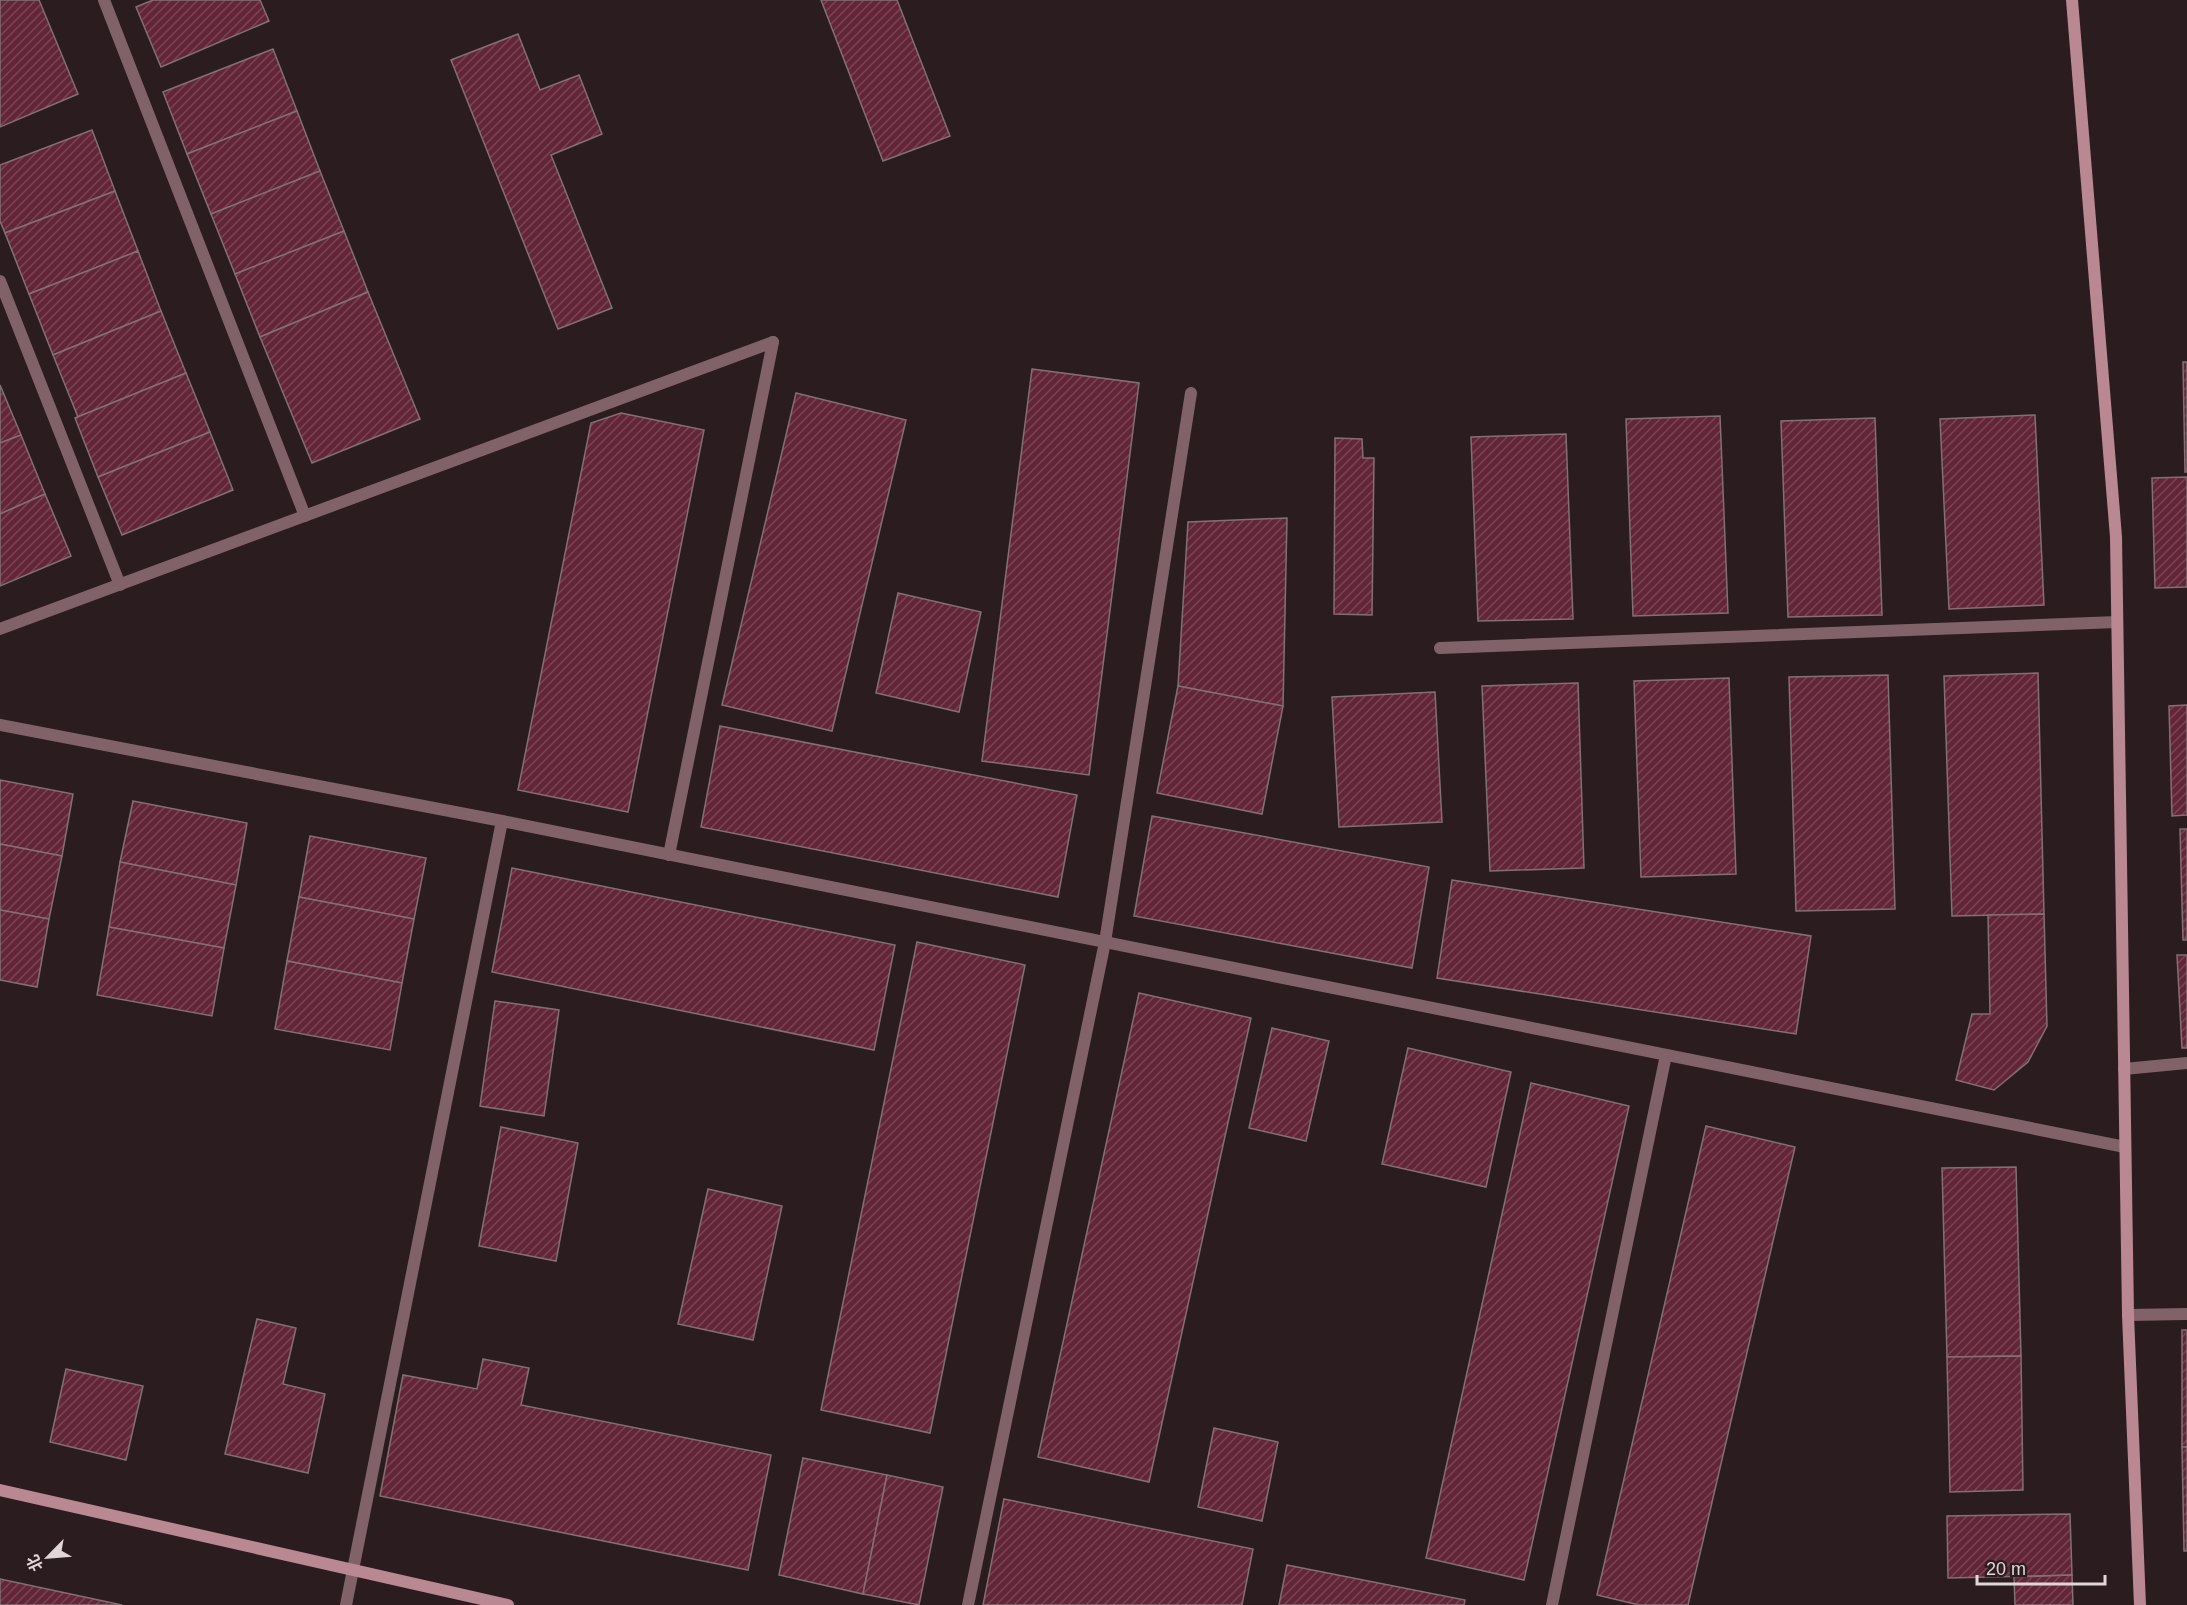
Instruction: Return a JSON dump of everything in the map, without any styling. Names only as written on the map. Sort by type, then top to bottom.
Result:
[{"type":"main road","points":[[2072,0],[2116,537],[2128,1315],[2139,1605]]},
{"type":"main road","points":[[0,1490],[508,1605]]},
{"type":"street","points":[[104,0],[305,516]]},
{"type":"street","points":[[0,281],[120,585]]},
{"type":"street","points":[[0,629],[773,342],[669,855]]},
{"type":"street","points":[[968,1605],[1105,942],[1191,393]]},
{"type":"street","points":[[1440,648],[2117,622]]},
{"type":"street","points":[[0,725],[502,821],[2126,1147]]},
{"type":"street","points":[[346,1605],[502,821]]},
{"type":"street","points":[[1552,1605],[1666,1055]]},
{"type":"street","points":[[2124,1069],[2187,1063]]},
{"type":"street","points":[[2128,1315],[2187,1314]]},
{"type":"building","points":[[0,0],[39,0],[78,94],[0,127]]},
{"type":"building","points":[[153,0],[260,0],[269,21],[161,67],[136,7]]},
{"type":"building","points":[[821,0],[897,0],[950,136],[883,161]]},
{"type":"building","points":[[518,34],[540,90],[579,75],[602,134],[551,155],[612,308],[558,329],[451,60]]},
{"type":"building","points":[[273,49],[297,111],[187,154],[163,92]]},
{"type":"building","points":[[297,111],[320,171],[211,214],[187,154]]},
{"type":"building","points":[[92,130],[115,191],[5,233],[0,221],[0,165]]},
{"type":"building","points":[[320,171],[344,231],[235,274],[211,214]]},
{"type":"building","points":[[115,191],[138,251],[29,294],[5,233]]},
{"type":"building","points":[[344,231],[368,292],[260,337],[235,274]]},
{"type":"building","points":[[138,251],[161,311],[53,355],[29,294]]},
{"type":"building","points":[[368,292],[420,419],[312,463],[260,337]]},
{"type":"building","points":[[161,311],[186,373],[78,417],[53,355]]},
{"type":"building","points":[[2183,362],[2187,362],[2187,472],[2185,472]]},
{"type":"building","points":[[1032,369],[1139,383],[1089,775],[982,761]]},
{"type":"building","points":[[186,373],[210,432],[98,477],[75,418]]},
{"type":"building","points":[[0,385],[21,435],[0,443]]},
{"type":"building","points":[[796,393],[906,420],[832,731],[722,705]]},
{"type":"building","points":[[621,413],[704,430],[628,812],[518,790],[591,423]]},
{"type":"building","points":[[2035,415],[2044,605],[1949,609],[1940,419]]},
{"type":"building","points":[[1720,416],[1728,613],[1633,616],[1626,419]]},
{"type":"building","points":[[1875,418],[1882,615],[1788,617],[1781,421]]},
{"type":"building","points":[[210,432],[233,490],[122,535],[98,477]]},
{"type":"building","points":[[1566,434],[1573,619],[1478,621],[1471,437]]},
{"type":"building","points":[[21,435],[45,494],[0,514],[0,443]]},
{"type":"building","points":[[1335,438],[1362,439],[1363,458],[1374,458],[1372,615],[1334,614]]},
{"type":"building","points":[[2187,477],[2187,587],[2155,588],[2152,478]]},
{"type":"building","points":[[45,494],[71,556],[0,586],[0,514]]},
{"type":"building","points":[[1287,518],[1283,706],[1178,686],[1188,522]]},
{"type":"building","points":[[898,593],[981,612],[959,712],[876,693]]},
{"type":"building","points":[[2038,673],[2044,914],[1952,916],[1944,676]]},
{"type":"building","points":[[1888,675],[1895,909],[1796,911],[1789,677]]},
{"type":"building","points":[[1729,678],[1736,874],[1641,877],[1634,681]]},
{"type":"building","points":[[1578,683],[1584,868],[1490,871],[1482,686]]},
{"type":"building","points":[[1178,686],[1283,706],[1262,814],[1157,793]]},
{"type":"building","points":[[1435,692],[1442,822],[1339,827],[1332,697]]},
{"type":"building","points":[[2187,705],[2187,815],[2172,816],[2169,706]]},
{"type":"building","points":[[720,726],[1077,795],[1058,897],[701,827]]},
{"type":"building","points":[[0,780],[73,794],[62,856],[0,844]]},
{"type":"building","points":[[133,801],[247,823],[236,885],[120,862]]},
{"type":"building","points":[[1152,816],[1429,867],[1412,968],[1134,916]]},
{"type":"building","points":[[2180,829],[2187,829],[2187,940],[2183,940]]},
{"type":"building","points":[[310,836],[426,858],[414,919],[299,897]]},
{"type":"building","points":[[0,844],[62,856],[49,919],[0,910]]},
{"type":"building","points":[[120,862],[236,885],[224,948],[109,927]]},
{"type":"building","points":[[512,868],[895,945],[874,1050],[492,972]]},
{"type":"building","points":[[1452,880],[1811,936],[1796,1034],[1437,978]]},
{"type":"building","points":[[299,897],[414,919],[402,983],[287,961]]},
{"type":"building","points":[[0,910],[49,919],[37,987],[0,980]]},
{"type":"building","points":[[2044,914],[2047,1026],[2028,1062],[1994,1090],[1956,1080],[1972,1014],[1990,1014],[1988,915]]},
{"type":"building","points":[[109,927],[224,948],[212,1016],[97,995]]},
{"type":"building","points":[[917,942],[1025,965],[930,1433],[821,1410]]},
{"type":"building","points":[[2177,955],[2187,955],[2187,1048],[2182,1048]]},
{"type":"building","points":[[287,961],[402,983],[390,1050],[275,1029]]},
{"type":"building","points":[[1139,993],[1251,1018],[1149,1482],[1038,1457]]},
{"type":"building","points":[[495,1001],[559,1010],[544,1116],[480,1106]]},
{"type":"building","points":[[1272,1028],[1329,1041],[1306,1141],[1249,1128]]},
{"type":"building","points":[[1408,1048],[1511,1072],[1486,1187],[1382,1164]]},
{"type":"building","points":[[1531,1083],[1629,1106],[1524,1580],[1426,1558]]},
{"type":"building","points":[[1706,1126],[1795,1147],[1688,1605],[1639,1605],[1597,1595]]},
{"type":"building","points":[[501,1127],[578,1143],[556,1261],[479,1246]]},
{"type":"building","points":[[2016,1167],[2021,1356],[1947,1357],[1942,1168]]},
{"type":"building","points":[[708,1189],[782,1206],[753,1340],[678,1324]]},
{"type":"building","points":[[257,1319],[296,1328],[283,1384],[325,1394],[308,1473],[225,1454]]},
{"type":"building","points":[[2182,1330],[2187,1330],[2187,1447],[2182,1447]]},
{"type":"building","points":[[2021,1356],[2023,1490],[1950,1492],[1947,1357]]},
{"type":"building","points":[[483,1359],[529,1368],[521,1405],[771,1455],[748,1570],[380,1496],[403,1375],[477,1389]]},
{"type":"building","points":[[66,1369],[143,1386],[126,1460],[50,1442]]},
{"type":"building","points":[[1214,1428],[1278,1442],[1262,1521],[1198,1507]]},
{"type":"building","points":[[2182,1447],[2187,1447],[2187,1551],[2184,1551]]},
{"type":"building","points":[[803,1458],[887,1475],[863,1594],[779,1575]]},
{"type":"building","points":[[887,1475],[943,1487],[919,1605],[863,1594]]},
{"type":"building","points":[[1004,1499],[1253,1549],[1242,1605],[983,1605]]},
{"type":"building","points":[[2070,1514],[2072,1575],[1948,1578],[1947,1516]]},
{"type":"building","points":[[1287,1565],[1465,1600],[1464,1605],[1279,1605]]},
{"type":"building","points":[[2072,1575],[2073,1605],[2015,1605],[2014,1577]]},
{"type":"building","points":[[0,1579],[122,1605],[0,1605]]}]
